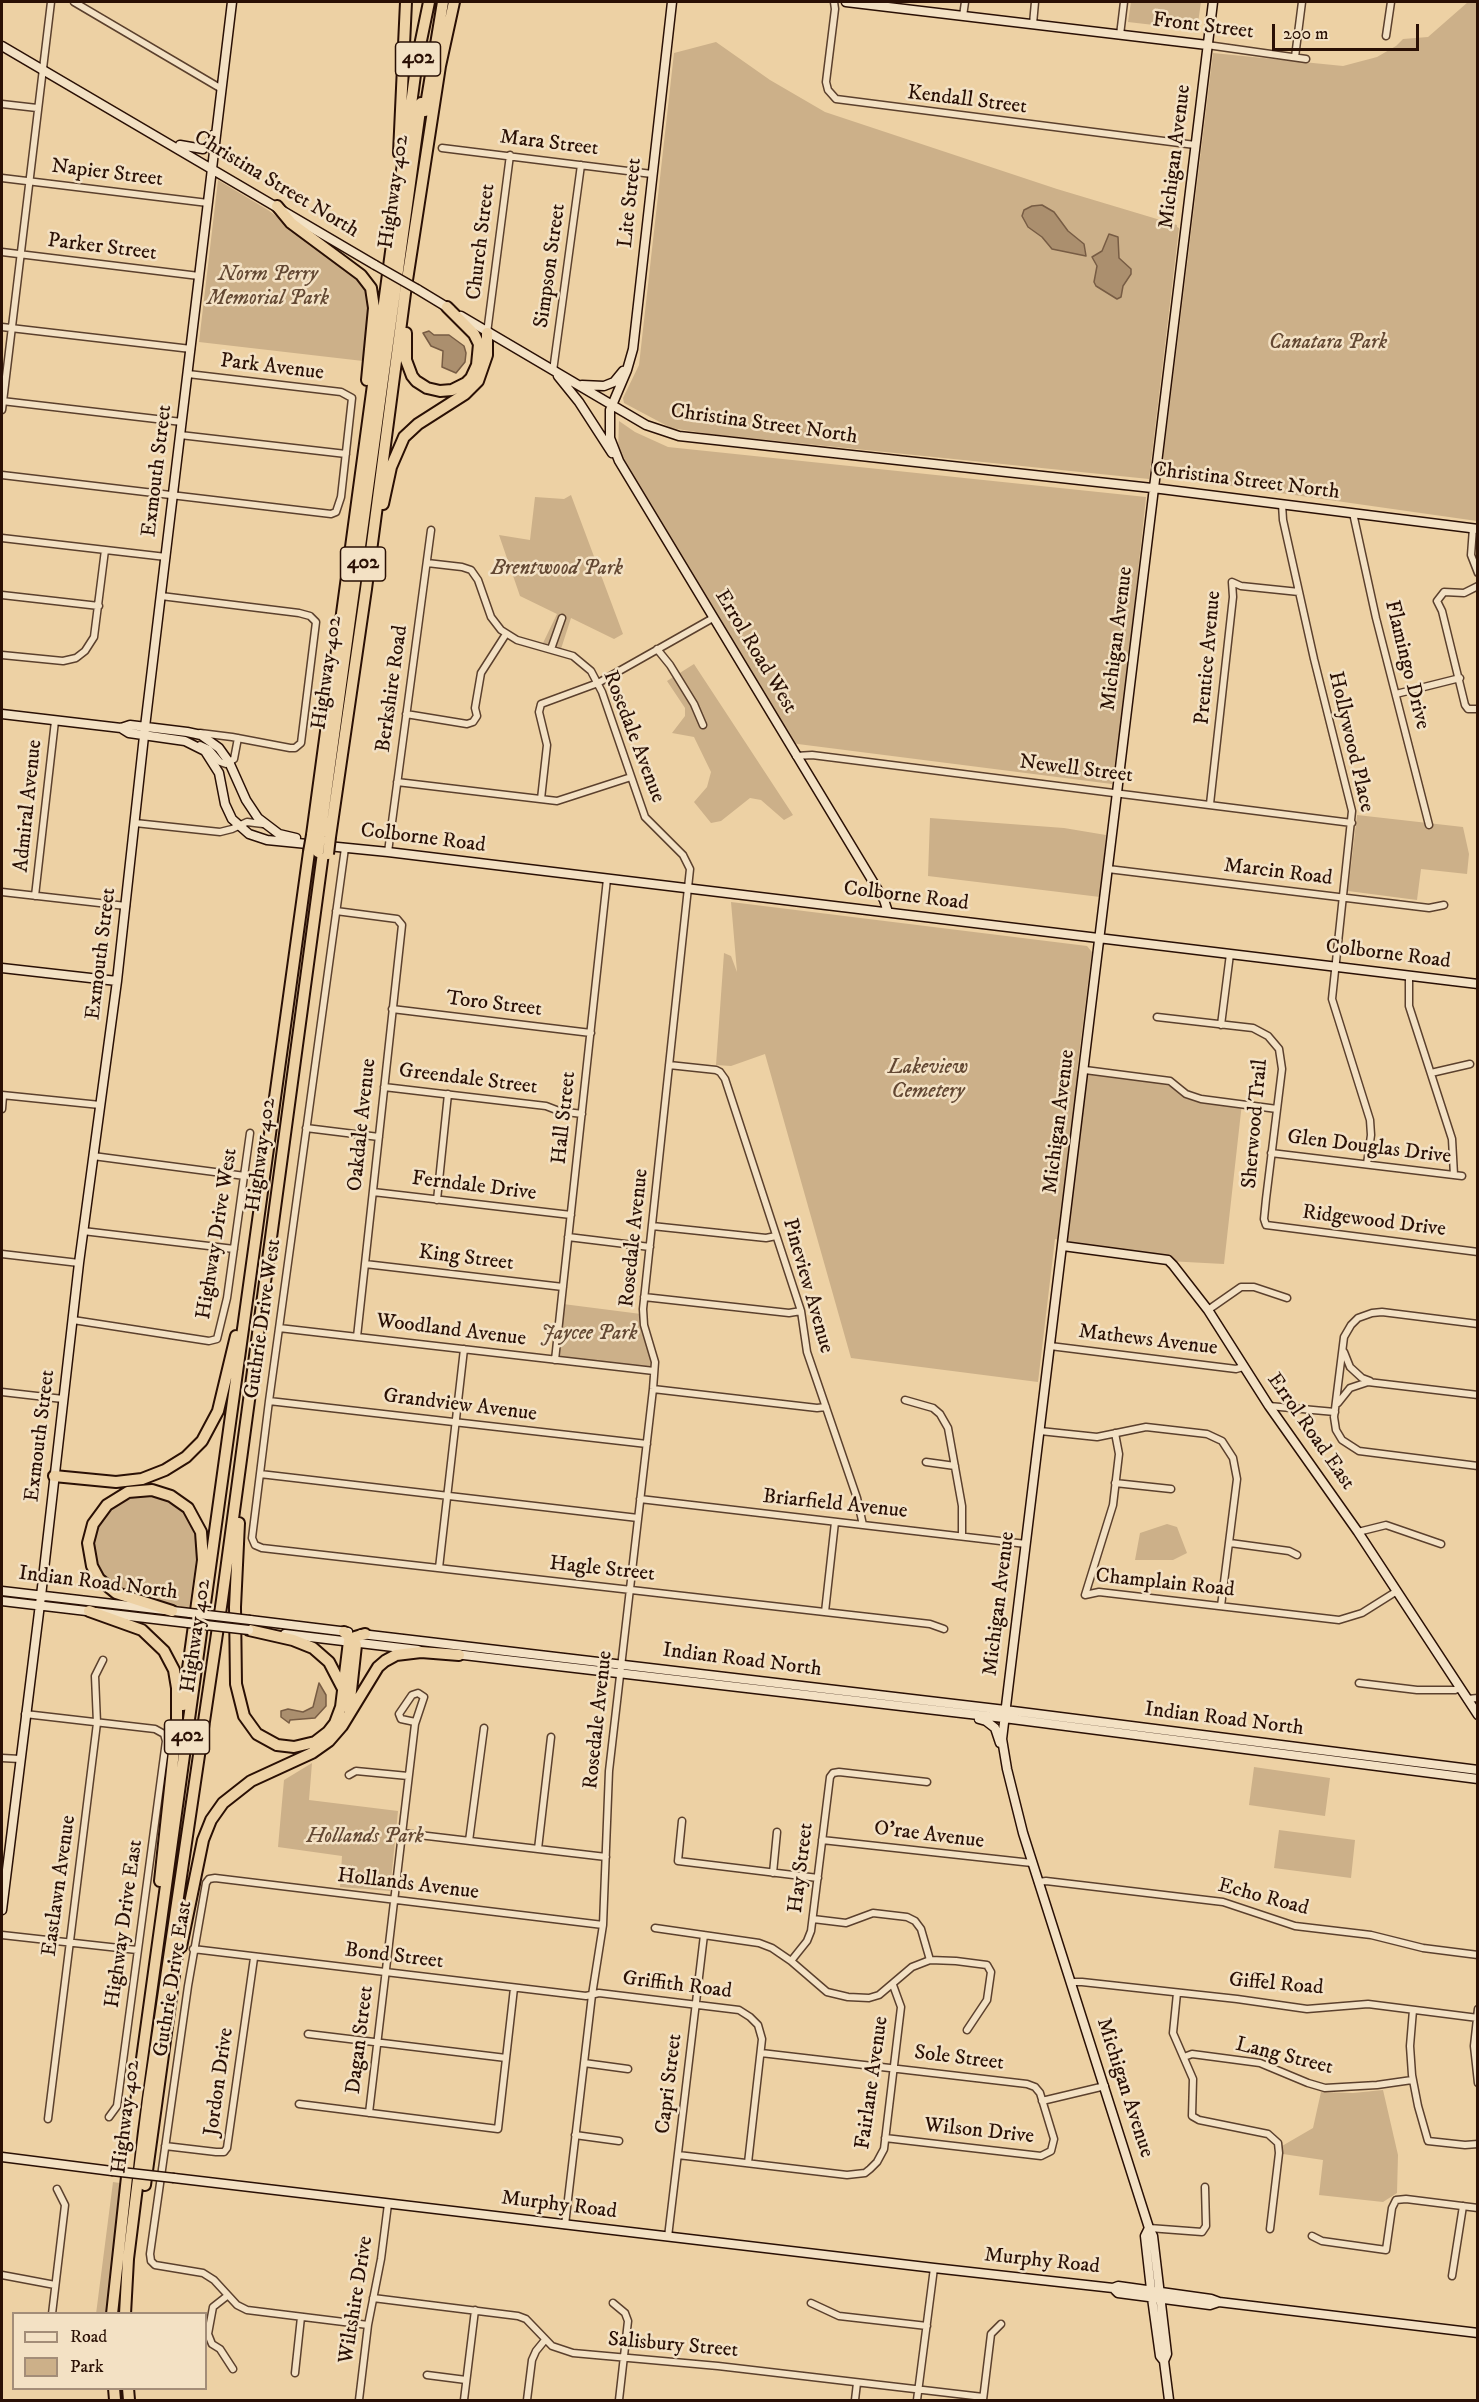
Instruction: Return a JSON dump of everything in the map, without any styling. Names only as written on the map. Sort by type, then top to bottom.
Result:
[{"type":"highway","points":[[384,309],[399,147],[406,2]]},
{"type":"highway","name":"Highway 402","points":[[112,2312],[132,2131],[267,1162],[322,845],[342,615],[417,60],[429,2]]},
{"type":"highway","name":"Highway 402","points":[[125,2312],[129,2250],[163,1996],[221,1611],[322,845],[441,2]]},
{"type":"highway","points":[[431,123],[448,2]]},
{"type":"highway","points":[[366,589],[400,328],[440,66],[454,2]]},
{"type":"highway","points":[[277,206],[291,223],[361,274],[374,296],[365,405],[346,554],[342,615]]},
{"type":"highway","points":[[410,267],[406,360],[416,381],[427,388],[440,391],[452,390],[466,383],[475,372],[479,356],[479,344],[474,334],[447,307]]},
{"type":"highway","points":[[130,2312],[135,2255],[239,1523],[322,845],[366,589],[394,455],[404,437],[411,430],[465,394],[478,381],[487,356],[487,333]]},
{"type":"highway","points":[[54,1476],[116,1482],[142,1479],[165,1470],[186,1457],[202,1441],[218,1411],[227,1381],[267,1162]]},
{"type":"highway","points":[[132,2131],[139,2052],[173,1773],[203,1560],[203,1539],[192,1514],[177,1499],[152,1490],[128,1492],[107,1505],[93,1524],[88,1543],[92,1566],[99,1579],[116,1593],[172,1611]]},
{"type":"highway","points":[[239,1523],[234,1650],[237,1695],[244,1716],[253,1730],[267,1741],[283,1746],[299,1747],[315,1742],[328,1732],[338,1718],[342,1702],[350,1639]]},
{"type":"highway","points":[[89,1611],[142,1630],[168,1656],[177,1680],[178,1697],[173,1773]]},
{"type":"highway","points":[[249,1625],[293,1640],[319,1652],[338,1676],[342,1688],[342,1702]]},
{"type":"highway","points":[[350,1639],[365,1634]]},
{"type":"highway","points":[[346,1721],[352,1692],[350,1639]]},
{"type":"highway","points":[[176,1972],[197,1862],[211,1820],[223,1803],[242,1787],[312,1753],[329,1741],[346,1721],[378,1667],[385,1660],[396,1655],[421,1652],[459,1655]]},
{"type":"main road","name":"Exmouth Street","points":[[2,1910],[4,1869],[41,1601],[79,1263],[117,981],[220,88],[232,2]]},
{"type":"main road","name":"Lite Street","points":[[611,405],[627,370],[633,349],[672,2]]},
{"type":"main road","name":"Front Street","points":[[846,2],[895,4],[963,16],[1208,45]]},
{"type":"main road","name":"Michigan Avenue","points":[[1169,2400],[1164,2361],[1160,2356],[1156,2295],[1145,2236],[1149,2228],[1032,1863],[1007,1769],[1002,1739],[1213,2]]},
{"type":"main road","name":"Christina Street North","points":[[2,46],[277,206],[487,333],[656,429],[695,438],[1154,489],[1475,528]]},
{"type":"main road","points":[[168,142],[203,149],[211,141],[216,124]]},
{"type":"main road","points":[[577,384],[598,387],[614,382],[627,364],[633,349]]},
{"type":"main road","points":[[553,371],[575,396],[603,442],[619,461]]},
{"type":"main road","name":"Errol Road West","points":[[611,405],[609,432],[619,461],[884,900],[888,912]]},
{"type":"main road","points":[[2,714],[121,728],[129,733],[145,731],[194,733],[213,743],[229,763],[246,800],[258,818],[267,826]]},
{"type":"main road","points":[[145,731],[188,742],[205,752],[216,767],[226,809],[238,826]]},
{"type":"main road","name":"Colborne Road","points":[[238,826],[249,834],[267,840],[388,852],[1478,984]]},
{"type":"main road","name":"Colborne Road","points":[[267,826],[285,836],[322,845]]},
{"type":"main road","points":[[1084,937],[1094,944],[1098,955]]},
{"type":"main road","points":[[2,968],[117,981]]},
{"type":"main road","name":"Errol Road East","points":[[1063,1246],[1168,1260],[1208,1310],[1269,1407],[1358,1532],[1478,1715]]},
{"type":"main road","name":"Indian Road North","points":[[2,1591],[89,1611],[188,1623],[249,1625]]},
{"type":"main road","name":"Indian Road North","points":[[2,1601],[41,1601],[190,1613],[249,1625],[459,1655],[621,1669],[1478,1770]]},
{"type":"main road","name":"Indian Road North","points":[[365,1634],[958,1713],[1005,1714],[1478,1779]]},
{"type":"main road","points":[[958,1713],[986,1721],[995,1728],[1007,1769]]},
{"type":"main road","name":"Murphy Road","points":[[2,2157],[934,2268],[1113,2288],[1118,2286],[1210,2305],[1220,2302],[1478,2333]]},
{"type":"street","points":[[2,410],[51,2]]},
{"type":"street","points":[[74,2],[220,88]]},
{"type":"street","name":"Kendall Street","points":[[834,2],[826,82],[828,90],[836,99],[1195,145]]},
{"type":"street","points":[[963,16],[965,2]]},
{"type":"street","points":[[1033,24],[1035,2]]},
{"type":"street","points":[[1120,35],[1124,2]]},
{"type":"street","points":[[1295,57],[1302,2]]},
{"type":"street","points":[[1386,36],[1390,2]]},
{"type":"street","name":"Front Street","points":[[1208,45],[1306,59]]},
{"type":"street","points":[[2,104],[37,108]]},
{"type":"street","name":"Mara Street","points":[[442,148],[652,174]]},
{"type":"street","name":"Church Street","points":[[487,333],[510,155]]},
{"type":"street","name":"Simpson Street","points":[[553,371],[581,165]]},
{"type":"street","name":"Napier Street","points":[[2,178],[208,203]]},
{"type":"street","name":"Parker Street","points":[[2,252],[200,276]]},
{"type":"street","points":[[2,327],[191,349]]},
{"type":"street","name":"Park Avenue","points":[[188,375],[341,392],[352,398],[346,454]]},
{"type":"street","points":[[2,401],[182,422]]},
{"type":"street","points":[[2,475],[331,514],[339,508],[346,454],[180,435]]},
{"type":"street","name":"Hollywood Place","points":[[1282,504],[1283,519],[1299,592],[1352,807],[1332,1003],[1370,1124],[1367,1164]]},
{"type":"street","name":"Flamingo Drive","points":[[1353,513],[1362,560],[1429,825]]},
{"type":"street","points":[[1475,528],[1471,555],[1478,573]]},
{"type":"street","name":"Berkshire Road","points":[[388,852],[431,530]]},
{"type":"street","points":[[2,538],[166,557]]},
{"type":"street","points":[[2,655],[63,661],[76,658],[85,651],[94,637],[105,550]]},
{"type":"street","points":[[406,714],[467,724],[473,722],[477,716],[475,708],[481,673],[506,634],[491,617],[473,572],[462,567],[427,563]]},
{"type":"street","name":"Prentice Avenue","points":[[1210,804],[1233,597],[1232,582],[1241,586],[1299,592]]},
{"type":"street","points":[[1478,586],[1464,593],[1444,592],[1437,599],[1466,707],[1478,710]]},
{"type":"street","points":[[2,595],[99,606]]},
{"type":"street","points":[[161,596],[299,613],[313,618],[317,627],[303,739],[298,746],[290,748],[238,738],[194,733]]},
{"type":"street","points":[[551,649],[562,618]]},
{"type":"street","points":[[541,799],[547,745],[539,712],[540,706],[547,701],[598,683],[713,618]]},
{"type":"street","name":"Rosedale Avenue","points":[[506,634],[517,640],[573,656],[591,671],[598,683],[647,820],[687,859],[690,868],[644,1297],[644,1322],[653,1353],[653,1389],[609,1776],[603,1925],[592,1995],[565,2225]]},
{"type":"street","points":[[657,649],[670,665],[694,704],[703,725]]},
{"type":"street","points":[[1396,694],[1460,678]]},
{"type":"street","name":"Admiral Avenue","points":[[35,896],[55,721]]},
{"type":"street","points":[[188,742],[208,749],[223,764],[234,759],[238,738]]},
{"type":"street","name":"Newell Street","points":[[796,756],[812,754],[1352,822]]},
{"type":"street","points":[[397,782],[565,800],[630,777]]},
{"type":"street","name":"Colborne Road","points":[[135,823],[220,832],[250,822],[267,826]]},
{"type":"street","points":[[220,832],[238,830],[249,834]]},
{"type":"street","name":"Guthrie Drive West","points":[[255,1545],[252,1538],[269,1401],[345,848]]},
{"type":"street","name":"Marcin Road","points":[[1108,869],[1429,908],[1444,905]]},
{"type":"street","name":"Hall Street","points":[[555,1360],[607,879]]},
{"type":"street","points":[[2,892],[126,906]]},
{"type":"street","name":"Oakdale Avenue","points":[[336,911],[397,919],[402,925],[357,1337]]},
{"type":"street","points":[[1221,1025],[1230,954]]},
{"type":"street","points":[[1409,976],[1409,1006],[1452,1139],[1454,1175]]},
{"type":"street","name":"Toro Street","points":[[393,1009],[591,1033]]},
{"type":"street","name":"Sherwood Trail","points":[[1157,1017],[1257,1030],[1268,1036],[1277,1046],[1282,1063],[1264,1219],[1266,1225]]},
{"type":"street","points":[[1431,1073],[1470,1064]]},
{"type":"street","name":"Pineview Avenue","points":[[669,1065],[716,1070],[723,1074],[801,1311],[807,1352],[857,1498],[863,1525]]},
{"type":"street","points":[[1085,1070],[1170,1081],[1186,1094],[1201,1099],[1277,1108]]},
{"type":"street","name":"Greendale Street","points":[[384,1087],[546,1106],[559,1111],[582,1114]]},
{"type":"street","points":[[437,1200],[448,1094]]},
{"type":"street","points":[[2,1109],[2,1096],[100,1106]]},
{"type":"street","points":[[306,1128],[379,1137]]},
{"type":"street","name":"Highway Drive West","points":[[73,1320],[210,1341],[217,1339],[225,1313],[250,1133]]},
{"type":"street","name":"Glen Douglas Drive","points":[[1272,1153],[1462,1176]]},
{"type":"street","points":[[93,1156],[245,1176]]},
{"type":"street","name":"Ferndale Drive","points":[[373,1192],[571,1215]]},
{"type":"street","name":"Ridgewood Drive","points":[[1266,1225],[1478,1252]]},
{"type":"street","points":[[652,1226],[765,1238],[776,1236]]},
{"type":"street","points":[[83,1231],[234,1249]]},
{"type":"street","points":[[568,1237],[650,1247]]},
{"type":"street","points":[[2,1254],[79,1263]]},
{"type":"street","name":"King Street","points":[[364,1264],[563,1287]]},
{"type":"street","points":[[1208,1310],[1241,1287],[1254,1287],[1287,1298]]},
{"type":"street","points":[[644,1297],[789,1313],[801,1311]]},
{"type":"street","points":[[1478,1324],[1372,1313],[1358,1318],[1346,1333],[1343,1345],[1335,1412],[1337,1433],[1353,1449],[1366,1453],[1478,1466]]},
{"type":"street","name":"Woodland Avenue","points":[[279,1328],[654,1371]]},
{"type":"street","points":[[1343,1345],[1350,1367],[1362,1378],[1374,1382],[1478,1395]]},
{"type":"street","name":"Mathews Avenue","points":[[1050,1346],[1236,1369],[1243,1367]]},
{"type":"street","points":[[438,1568],[464,1349]]},
{"type":"street","points":[[1335,1412],[1340,1398],[1350,1388],[1374,1382]]},
{"type":"street","points":[[653,1389],[817,1408],[826,1407]]},
{"type":"street","points":[[2,1392],[63,1399]]},
{"type":"street","points":[[905,1400],[928,1405],[943,1418],[950,1434],[963,1512],[962,1536]]},
{"type":"street","name":"Grandview Avenue","points":[[269,1401],[647,1444]]},
{"type":"street","points":[[1269,1407],[1335,1412]]},
{"type":"street","points":[[1040,1431],[1088,1437],[1146,1427],[1207,1434],[1222,1441],[1233,1458],[1237,1479],[1221,1606]]},
{"type":"street","name":"Champlain Road","points":[[1115,1433],[1119,1455],[1112,1510],[1085,1595],[1099,1592],[1339,1620],[1362,1613],[1397,1591]]},
{"type":"street","points":[[926,1462],[955,1466]]},
{"type":"street","points":[[260,1474],[638,1518]]},
{"type":"street","points":[[1115,1483],[1171,1490]]},
{"type":"street","name":"Briarfield Avenue","points":[[640,1499],[1026,1544]]},
{"type":"street","points":[[825,1612],[835,1522]]},
{"type":"street","points":[[1358,1532],[1386,1525],[1441,1544]]},
{"type":"street","points":[[1230,1544],[1289,1551],[1297,1555]]},
{"type":"street","name":"Hagle Street","points":[[255,1545],[262,1548],[930,1624],[944,1629]]},
{"type":"street","name":"Eastlawn Avenue","points":[[48,2119],[97,1723],[95,1676],[103,1660]]},
{"type":"street","points":[[1359,1683],[1417,1690],[1460,1688]]},
{"type":"street","name":"Dagan Street","points":[[369,2113],[415,1722],[424,1697],[418,1693],[412,1695],[399,1714],[401,1719],[415,1722]]},
{"type":"street","points":[[1467,1699],[1478,1698]]},
{"type":"street","points":[[25,1714],[97,1723]]},
{"type":"street","name":"Highway Drive East","points":[[97,1723],[155,1729],[164,1734],[166,1741],[117,2106],[109,2117]]},
{"type":"street","points":[[469,1841],[484,1728]]},
{"type":"street","points":[[538,1849],[551,1737]]},
{"type":"street","points":[[2,1758],[20,1759]]},
{"type":"street","points":[[349,1775],[356,1771],[408,1776]]},
{"type":"street","name":"Hay Street","points":[[791,1961],[807,1941],[813,1919],[830,1777],[833,1773],[927,1782]]},
{"type":"street","points":[[682,1821],[677,1861],[818,1878]]},
{"type":"street","points":[[773,1872],[777,1832]]},
{"type":"street","points":[[402,1833],[606,1857]]},
{"type":"street","name":"O'rae Avenue","points":[[822,1840],[1032,1863]]},
{"type":"street","name":"Hollands Avenue","points":[[209,1879],[603,1925]]},
{"type":"street","name":"Guthrie Drive East","points":[[209,1879],[205,1886],[193,1949],[150,2254],[153,2263],[203,2273],[214,2280],[227,2296]]},
{"type":"street","name":"Echo Road","points":[[1038,1882],[1046,1881],[1223,1902],[1295,1926],[1371,1935],[1423,1948],[1478,1955]]},
{"type":"street","points":[[813,1919],[846,1923],[873,1913],[907,1917],[915,1921],[921,1929],[930,1960]]},
{"type":"street","points":[[655,1928],[759,1943],[791,1961],[827,1992],[848,1997],[869,1998],[879,1995],[912,1967],[930,1960],[987,1965],[991,1972],[987,2000],[967,2030]]},
{"type":"street","points":[[2,1935],[137,1950]]},
{"type":"street","name":"Capri Street","points":[[668,2237],[704,1935]]},
{"type":"street","name":"Bond Street","points":[[193,1949],[514,1988],[592,1995]]},
{"type":"street","name":"Jordon Drive","points":[[165,2146],[216,2152],[224,2152],[227,2148],[254,1958]]},
{"type":"street","name":"Giffel Road","points":[[1071,1983],[1082,1982],[1307,2008],[1353,2004],[1477,2018]]},
{"type":"street","name":"Fairlane Avenue","points":[[678,2155],[854,2175],[865,2173],[878,2162],[884,2149],[901,2007],[893,1985]]},
{"type":"street","points":[[299,2104],[498,2129],[514,1988]]},
{"type":"street","name":"Griffith Road","points":[[592,1995],[599,1993],[739,2010],[758,2025],[762,2039],[761,2053],[748,2163]]},
{"type":"street","points":[[1177,1993],[1173,2033],[1193,2079],[1192,2116],[1199,2120],[1268,2134],[1276,2140],[1279,2152],[1270,2229]]},
{"type":"street","points":[[1478,2008],[1474,2056],[1478,2083]]},
{"type":"street","points":[[1413,2010],[1410,2046],[1412,2080],[1428,2140],[1465,2145],[1478,2144]]},
{"type":"street","points":[[308,2034],[506,2058]]},
{"type":"street","name":"Sole Street","points":[[761,2053],[1027,2084],[1038,2089],[1042,2101]]},
{"type":"street","name":"Lang Street","points":[[1184,2057],[1192,2054],[1260,2063],[1325,2088],[1412,2080]]},
{"type":"street","points":[[584,2063],[628,2069]]},
{"type":"street","points":[[1042,2101],[1105,2086]]},
{"type":"street","name":"Wilson Drive","points":[[885,2138],[1041,2156],[1051,2151],[1054,2139],[1042,2101]]},
{"type":"street","points":[[575,2135],[619,2141]]},
{"type":"street","points":[[1149,2228],[1202,2232],[1206,2226],[1205,2187]]},
{"type":"street","points":[[52,2312],[64,2205],[57,2189]]},
{"type":"street","points":[[1312,2236],[1322,2241],[1386,2250],[1392,2208],[1396,2200],[1406,2199],[1478,2208]]},
{"type":"street","name":"Wiltshire Drive","points":[[359,2400],[368,2325],[381,2259],[388,2204]]},
{"type":"street","points":[[1452,2276],[1463,2206]]},
{"type":"street","points":[[917,2400],[934,2268]]},
{"type":"street","points":[[2,2275],[55,2285]]},
{"type":"street","points":[[233,2369],[220,2349],[210,2340],[207,2330],[213,2307],[227,2296],[246,2310],[368,2325]]},
{"type":"street","name":"Salisbury Street","points":[[373,2298],[475,2310],[525,2319],[545,2340],[567,2352],[718,2366],[983,2399]]},
{"type":"street","points":[[613,2303],[626,2313],[628,2318],[619,2400]]},
{"type":"street","points":[[811,2303],[839,2316],[927,2326]]},
{"type":"street","points":[[464,2400],[475,2310]]},
{"type":"street","points":[[294,2373],[301,2317]]},
{"type":"street","points":[[983,2399],[991,2334],[1001,2324]]},
{"type":"street","points":[[527,2400],[532,2360],[545,2340]]},
{"type":"street","points":[[427,2375],[466,2380]]},
{"type":"street","points":[[855,2400],[857,2383]]},
{"type":"green space","points":[[1131,2],[1201,2],[1197,30],[1128,22]]},
{"type":"green space","name":"Canatara Park","points":[[1468,2],[1478,2],[1477,521],[1161,476],[1213,53],[1343,66],[1377,57],[1403,39],[1428,37]]},
{"type":"green space","points":[[716,42],[770,80],[825,112],[1057,189],[1177,225],[1179,228],[1149,479],[709,434],[671,428],[624,403],[623,398],[639,365],[674,53]]},
{"type":"green space","name":"Norm Perry Memorial Park","points":[[218,180],[268,210],[349,270],[366,287],[370,306],[363,361],[199,342]]},
{"type":"green space","points":[[619,421],[635,432],[668,447],[1146,497],[1119,750],[1117,747],[1112,784],[790,743],[618,453]]},
{"type":"green space","name":"Brentwood Park","points":[[571,495],[623,634],[614,639],[571,618],[561,649],[543,643],[557,614],[520,596],[499,535],[530,540],[535,497],[564,499]]},
{"type":"green space","points":[[694,664],[793,815],[784,820],[761,800],[750,798],[721,821],[711,823],[694,802],[707,787],[711,772],[694,737],[672,733],[685,716],[685,708],[667,681]]},
{"type":"green space","points":[[1357,815],[1463,827],[1469,854],[1467,874],[1421,869],[1417,900],[1348,891]]},
{"type":"green space","points":[[930,818],[1064,828],[1106,835],[1100,897],[928,876]]},
{"type":"green space","name":"Lakeview Cemetery","points":[[731,902],[1087,946],[1092,952],[1077,1071],[1158,1079],[1177,1083],[1201,1097],[1242,1103],[1224,1264],[1167,1261],[1055,1239],[1038,1382],[851,1358],[765,1054],[731,1066],[716,1065],[724,953],[731,956],[737,972]]},
{"type":"green space","name":"Jaycee Park","points":[[563,1304],[641,1314],[653,1369],[557,1359]]},
{"type":"green space","points":[[154,1496],[173,1500],[185,1511],[198,1545],[189,1609],[134,1595],[110,1584],[96,1567],[91,1543],[104,1512],[116,1503],[136,1497]]},
{"type":"green space","points":[[1167,1524],[1177,1527],[1187,1553],[1173,1560],[1135,1560],[1140,1533]]},
{"type":"green space","name":"Hollands Park","points":[[312,1763],[309,1800],[398,1811],[390,1891],[340,1887],[342,1856],[278,1847],[284,1780]]},
{"type":"green space","points":[[1254,1767],[1330,1778],[1325,1816],[1249,1805]]},
{"type":"green space","points":[[1279,1830],[1355,1840],[1351,1878],[1274,1868]]},
{"type":"green space","points":[[1383,2090],[1398,2155],[1397,2193],[1383,2202],[1319,2195],[1323,2160],[1283,2154],[1282,2146],[1313,2128],[1321,2092],[1353,2093]]},
{"type":"green space","points":[[113,2182],[120,2183],[107,2312],[96,2312]]},
{"type":"shaded area","points":[[1042,205],[1054,212],[1068,231],[1084,244],[1086,256],[1052,249],[1042,237],[1028,227],[1022,216],[1024,210]]},
{"type":"shaded area","points":[[1109,234],[1118,237],[1119,258],[1131,269],[1131,274],[1123,286],[1121,297],[1117,299],[1096,286],[1094,282],[1097,266],[1092,257],[1102,251]]},
{"type":"shaded area","points":[[429,331],[434,335],[449,335],[464,346],[465,362],[456,373],[442,367],[443,351],[431,346],[423,333]]},
{"type":"shaded area","points":[[319,1683],[326,1695],[326,1706],[315,1718],[290,1720],[289,1723],[281,1717],[281,1711],[288,1709],[303,1712],[313,1707]]}]
